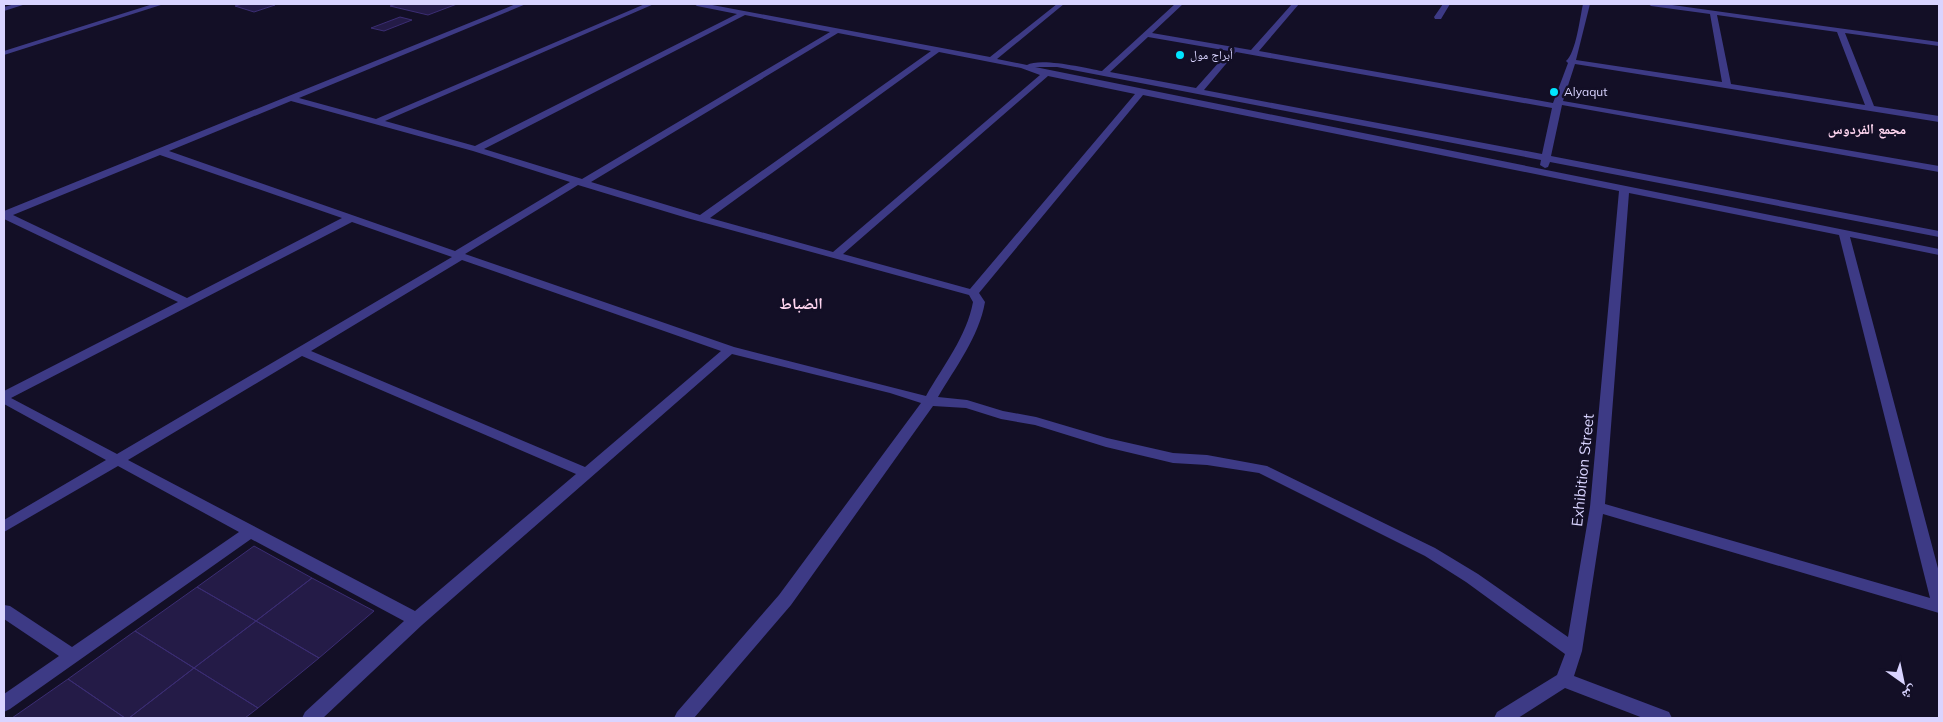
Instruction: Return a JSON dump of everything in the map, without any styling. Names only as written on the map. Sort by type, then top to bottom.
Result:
[{"type":"street","points":[[4,9],[22,4]]},
{"type":"street","points":[[4,52],[160,4]]},
{"type":"street","points":[[4,215],[522,4]]},
{"type":"street","points":[[376,122],[650,4]]},
{"type":"street","points":[[697,4],[836,32],[1023,66],[1046,73],[1939,252]]},
{"type":"street","points":[[1049,4],[1060,5]]},
{"type":"street","points":[[1103,74],[1179,4]]},
{"type":"street","points":[[1253,53],[1296,4]]},
{"type":"street","points":[[1438,18],[1446,4]]},
{"type":"street","points":[[1544,173],[1545,158],[1557,104],[1584,20],[1586,4]]},
{"type":"street","points":[[1651,4],[1939,44]]},
{"type":"street","points":[[991,60],[1060,5]]},
{"type":"street","points":[[476,149],[744,13]]},
{"type":"street","points":[[1713,13],[1727,85]]},
{"type":"street","points":[[1840,29],[1870,108]]},
{"type":"street","points":[[4,527],[301,351],[580,182],[836,32]]},
{"type":"street","points":[[1146,34],[1939,169]]},
{"type":"street","points":[[702,219],[937,50]]},
{"type":"street","points":[[1198,91],[1235,50]]},
{"type":"street","points":[[1570,61],[1939,119]]},
{"type":"street","points":[[1023,66],[1048,64],[1198,91],[1939,234]]},
{"type":"street","points":[[836,255],[1046,73]]},
{"type":"street","points":[[973,293],[1141,92]]},
{"type":"street","points":[[289,98],[476,149],[702,219],[973,293],[979,302],[977,314],[965,340],[929,401],[785,600],[683,718]]},
{"type":"street","points":[[158,151],[730,350],[893,390],[929,401],[967,404],[1001,415],[1036,421],[1098,440],[1173,458],[1207,460],[1262,469],[1430,552],[1472,578],[1574,651]]},
{"type":"street","name":"Exhibition Street","points":[[1564,680],[1574,651],[1597,507],[1624,189]]},
{"type":"street","points":[[4,215],[187,302]]},
{"type":"street","points":[[4,398],[351,218]]},
{"type":"street","points":[[1844,232],[1939,602]]},
{"type":"street","points":[[311,718],[416,620],[730,350]]},
{"type":"street","points":[[301,351],[587,473]]},
{"type":"street","points":[[4,398],[416,620]]},
{"type":"street","points":[[1597,507],[1939,607]]},
{"type":"street","points":[[4,704],[251,531]]},
{"type":"street","points":[[4,610],[72,656]]},
{"type":"street","points":[[1503,718],[1564,680],[1663,718]]},
{"type":"building","points":[[243,4],[275,5],[254,12],[235,6]]},
{"type":"building","points":[[397,4],[457,4],[428,15],[390,6]]},
{"type":"building","points":[[400,17],[412,20],[384,31],[371,28]]},
{"type":"building","points":[[254,546],[312,578],[256,621],[197,587]]},
{"type":"building","points":[[312,578],[374,611],[319,658],[256,621]]},
{"type":"building","points":[[197,587],[256,621],[194,668],[135,631]]},
{"type":"building","points":[[256,621],[319,658],[258,708],[194,668]]},
{"type":"building","points":[[135,631],[194,668],[129,718],[125,718],[68,679]]},
{"type":"building","points":[[194,668],[258,708],[245,718],[129,718]]},
{"type":"building","points":[[68,679],[125,718],[12,718]]},
{"type":"place","name":"أبراج مول","points":[[1180,55]]},
{"type":"place","name":"Alyaqut","points":[[1554,92]]},
{"type":"district","name":"مجمع الفردوس","points":[[1867,129]]},
{"type":"district","name":"الضباط","points":[[801,303]]}]
